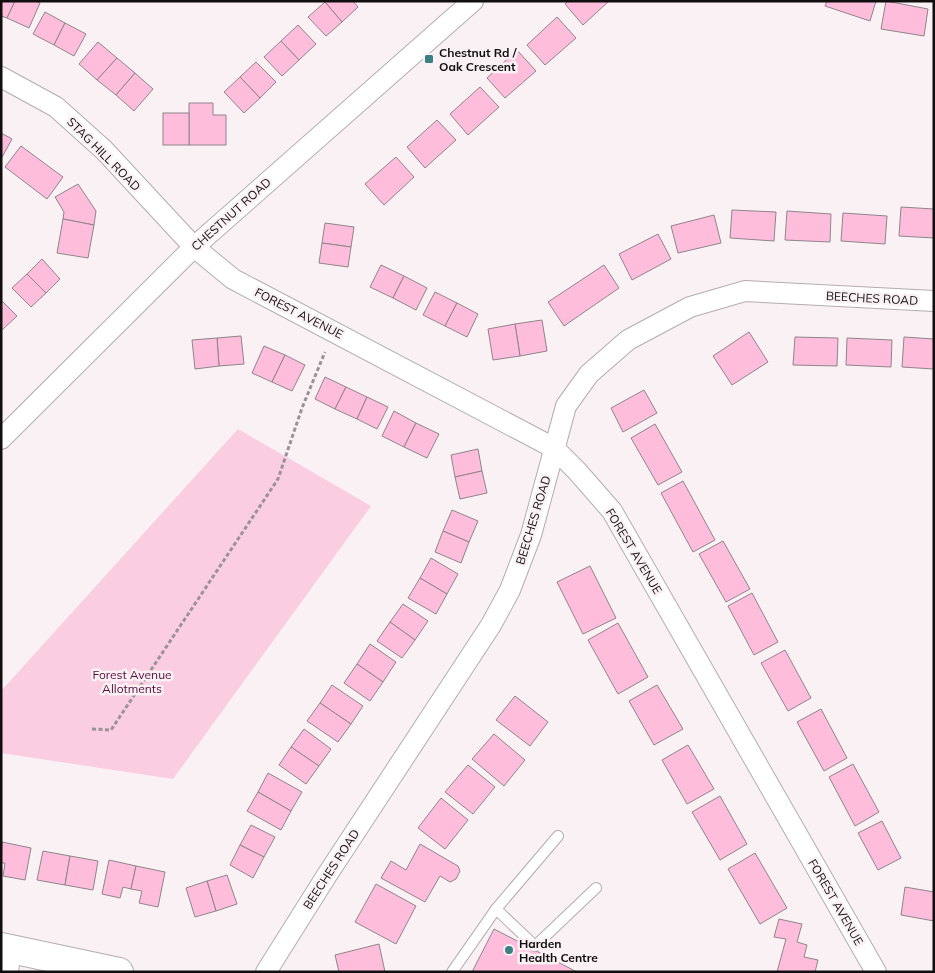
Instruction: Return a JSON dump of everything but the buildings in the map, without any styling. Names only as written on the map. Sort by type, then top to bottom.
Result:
[{"type":"street","name":"CHESTNUT ROAD","points":[[1,439],[194,247],[473,1]]},
{"type":"street","name":"STAG HILL ROAD","points":[[1,77],[56,107],[104,150],[194,247]]},
{"type":"street","name":"FOREST AVENUE","points":[[194,247],[233,279],[554,448],[577,471],[612,511],[876,972]]},
{"type":"street","name":"BEECHES ROAD","points":[[266,972],[332,866],[491,625],[510,590],[531,535],[566,406],[588,374],[628,340],[690,307],[745,291],[934,301]]},
{"type":"street","points":[[6,956],[120,972]]},
{"type":"lane","points":[[452,972],[496,909],[558,836]]},
{"type":"lane","points":[[496,909],[535,946],[596,888]]},
{"type":"path","points":[[92,729],[111,730],[278,479],[302,408],[334,331]]},
{"type":"green space","name":"Forest Avenue Allotments","points":[[238,429],[371,506],[173,779],[1,753],[1,691]]},
{"type":"place","name":"Chestnut Rd / Oak Crescent","points":[[429,59]]},
{"type":"place","name":"Harden Health Centre","points":[[509,950]]}]
